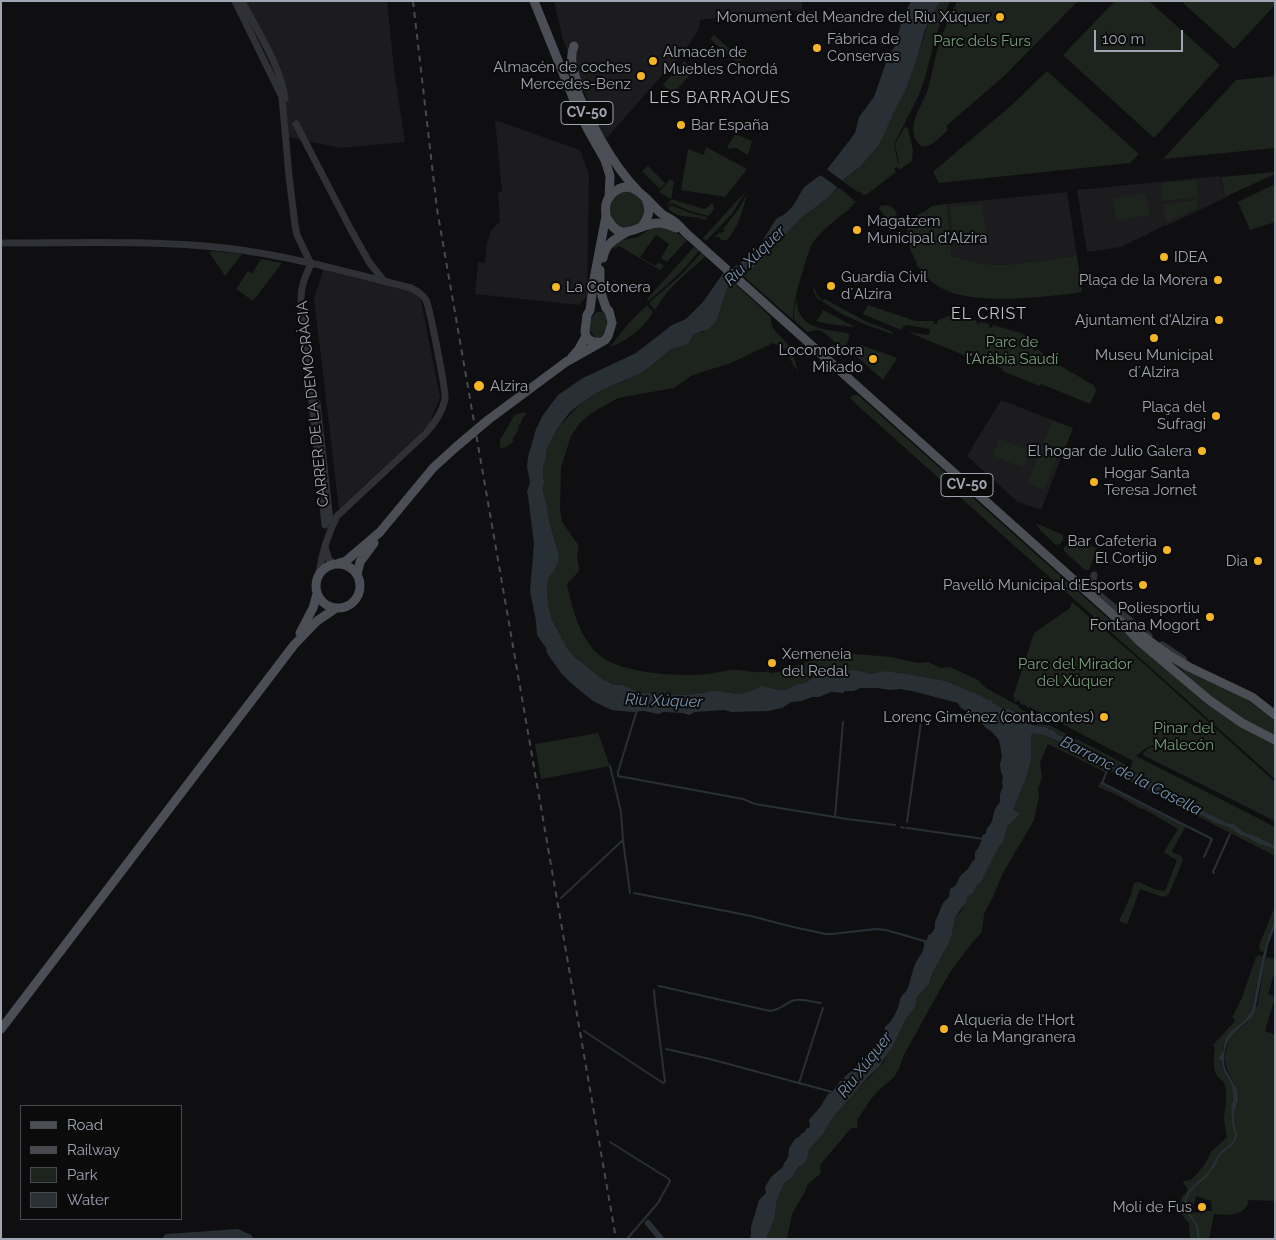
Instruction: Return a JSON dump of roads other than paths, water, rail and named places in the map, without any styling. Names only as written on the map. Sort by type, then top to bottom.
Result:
[{"type":"main road","points":[[534,1],[556,53]]},
{"type":"main road","name":"CV-50","points":[[540,1],[556,53],[579,111],[608,167],[610,183],[609,197],[605,210],[606,216]]},
{"type":"main road","name":"CV-50","points":[[549,28],[584,106],[614,160],[628,180],[662,214],[676,223],[686,234],[1122,623],[1138,640],[1208,700],[1275,740]]},
{"type":"main road","points":[[574,46],[572,51],[573,68],[584,106]]},
{"type":"main road","points":[[609,197],[619,189],[626,188],[632,188],[642,194],[648,203],[649,216],[642,226]]},
{"type":"main road","points":[[606,216],[614,228],[627,232]]},
{"type":"main road","points":[[601,342],[589,340],[585,331],[606,216]]},
{"type":"main road","name":"CV-50","points":[[627,232],[633,232],[642,226],[650,224],[663,223],[686,234]]},
{"type":"main road","points":[[336,608],[324,604],[317,594],[316,581],[326,567],[346,561],[380,532],[433,468],[488,420],[566,362],[608,336],[612,323],[602,296],[600,270],[604,253],[609,243],[627,232]]},
{"type":"main road","points":[[590,310],[599,306],[606,308]]},
{"type":"main road","points":[[566,362],[579,349],[586,336]]},
{"type":"main road","points":[[1,1029],[294,645],[317,620],[336,608],[348,606],[358,596],[360,562],[376,542],[380,532]]},
{"type":"main road","points":[[337,564],[348,566],[358,575]]},
{"type":"main road","points":[[294,645],[313,608],[317,594]]},
{"type":"main road","name":"CV-50","points":[[1122,623],[1170,656],[1252,697],[1275,715]]},
{"type":"street","points":[[235,1],[282,97],[295,225],[297,235],[312,264]]},
{"type":"street","points":[[242,1],[282,82],[297,224],[304,246],[310,254],[312,264]]},
{"type":"street","points":[[296,124],[369,262],[384,281]]},
{"type":"street","points":[[1,243],[162,243],[226,248],[312,264],[411,288],[422,294],[430,309],[446,397],[441,412],[426,433],[338,516],[331,529],[322,556],[320,573]]},
{"type":"street","name":"CARRER DE LA DEMOCRÀCIA","points":[[312,264],[304,289],[324,459],[328,523]]},
{"type":"street","points":[[325,547],[329,560],[337,564]]},
{"type":"street","points":[[1094,575],[1095,591],[1153,639],[1192,664],[1236,686],[1252,697]]},
{"type":"water","name":"Barranc de la Casella","points":[[911,1],[940,1],[925,30],[906,89],[877,147],[860,167],[843,180],[830,196],[800,219],[760,262],[752,269],[737,276],[727,289],[716,321],[708,330],[693,335],[688,344],[672,349],[639,374],[600,391],[589,398],[570,412],[557,429],[547,449],[543,468],[543,490],[559,556],[558,562],[548,579],[548,604],[552,620],[567,648],[576,658],[602,679],[642,693],[686,695],[714,691],[739,694],[762,686],[785,690],[805,683],[816,676],[832,675],[847,670],[871,674],[885,671],[946,681],[988,700],[992,700],[993,703],[1003,709],[1010,709],[1026,717],[1032,725],[1046,727],[1058,735],[1071,739],[1119,767],[1123,766],[1128,771],[1166,789],[1191,805],[1227,823],[1234,824],[1244,832],[1275,846],[1275,849],[1240,835],[1230,828],[1216,823],[1180,804],[1164,793],[1157,792],[1138,783],[1058,741],[1033,733],[1031,735],[1031,761],[1014,808],[1019,815],[1008,826],[1003,841],[981,882],[973,893],[967,897],[967,901],[955,917],[951,939],[929,983],[917,997],[915,1007],[906,1019],[892,1048],[879,1067],[833,1117],[823,1134],[809,1150],[803,1165],[785,1182],[777,1200],[774,1220],[766,1239],[750,1239],[751,1227],[759,1200],[766,1193],[765,1187],[771,1177],[783,1167],[788,1158],[789,1148],[795,1139],[810,1127],[809,1120],[828,1094],[863,1061],[885,1035],[885,1027],[893,1018],[901,997],[908,988],[915,964],[922,953],[924,942],[935,928],[935,922],[943,903],[949,897],[950,889],[955,886],[961,875],[975,859],[975,852],[979,847],[982,836],[986,833],[995,809],[1000,802],[1003,776],[1000,765],[1002,756],[999,740],[978,719],[960,707],[958,703],[900,689],[860,688],[843,693],[831,692],[819,697],[791,702],[782,708],[768,711],[732,712],[724,710],[695,712],[689,715],[683,713],[664,712],[658,714],[644,711],[612,710],[593,701],[561,673],[537,635],[530,591],[534,544],[527,491],[530,482],[527,467],[528,457],[536,429],[543,415],[558,395],[583,378],[636,353],[672,325],[686,319],[703,302],[724,272],[738,265],[758,248],[776,219],[793,206],[804,187],[825,172],[855,133],[859,117],[874,97],[889,54],[894,48],[902,20]]},
{"type":"water","points":[[1275,920],[1275,927],[1268,945],[1255,1011],[1248,1021],[1232,1035],[1225,1052],[1224,1065],[1238,1094],[1238,1101],[1233,1111],[1231,1108],[1233,1100],[1232,1088],[1218,1058],[1223,1052],[1225,1039],[1230,1032],[1245,1020],[1252,1010],[1267,940]]},
{"type":"waterway","points":[[637,710],[618,776],[743,799],[755,804],[895,825]]},
{"type":"waterway","points":[[907,822],[922,715]]},
{"type":"waterway","points":[[835,817],[843,722]]},
{"type":"waterway","points":[[610,766],[621,812],[623,840]]},
{"type":"waterway","name":"Barranc de la Casella","points":[[1107,771],[1102,783],[1212,839],[1204,857]]},
{"type":"waterway","points":[[907,828],[984,839]]},
{"type":"waterway","points":[[1214,873],[1230,834]]},
{"type":"waterway","points":[[561,898],[623,840],[630,893]]},
{"type":"waterway","points":[[634,893],[751,916],[826,934],[876,929],[928,942]]},
{"type":"waterway","points":[[659,986],[770,1011],[796,1000],[821,1003]]},
{"type":"waterway","points":[[584,1031],[663,1083],[665,1082],[654,990]]},
{"type":"waterway","points":[[799,1083],[823,1008]]},
{"type":"waterway","points":[[666,1049],[832,1092]]},
{"type":"waterway","points":[[1199,1239],[1196,1224],[1186,1209],[1186,1198],[1188,1193],[1208,1174],[1219,1155],[1235,1139],[1233,1109]]},
{"type":"waterway","points":[[610,1142],[670,1181],[658,1203],[627,1239]]},
{"type":"waterway","points":[[649,1222],[663,1239]]},
{"type":"waterway","points":[[648,1223],[661,1239]]},
{"type":"waterway","name":"Riu Xúquer","points":[[168,1239],[237,1234],[248,1239]]},
{"type":"railway","points":[[413,1],[437,209],[616,1239]]},
{"type":"place","name":"Monument del Meandre del Riu Xúquer","points":[[1000,17]]},
{"type":"place","name":"Fábrica de Conservas","points":[[817,48]]},
{"type":"place","name":"Almacén de Muebles Chordá","points":[[653,61]]},
{"type":"place","name":"Almacén de coches Mercedes-Benz","points":[[641,76]]},
{"type":"place","name":"Bar España","points":[[681,125]]},
{"type":"place","name":"Magatzem Municipal d'Alzira","points":[[857,230]]},
{"type":"place","name":"IDEA","points":[[1164,257]]},
{"type":"place","name":"Plaça de la Morera","points":[[1218,280]]},
{"type":"place","name":"Guardia Civil d´Alzira","points":[[831,286]]},
{"type":"place","name":"La Cotonera","points":[[556,287]]},
{"type":"place","name":"Ajuntament d'Alzira","points":[[1219,320]]},
{"type":"place","name":"Museu Municipal d´Alzira","points":[[1154,338]]},
{"type":"place","name":"Locomotora Mikado","points":[[873,359]]},
{"type":"place","name":"Alzira","points":[[479,386]]},
{"type":"place","name":"Plaça del Sufragi","points":[[1216,416]]},
{"type":"place","name":"El hogar de Julio Galera","points":[[1202,451]]},
{"type":"place","name":"Hogar Santa Teresa Jornet","points":[[1094,482]]},
{"type":"place","name":"Bar Cafeteria El Cortijo","points":[[1167,550]]},
{"type":"place","name":"Dia","points":[[1258,561]]},
{"type":"place","name":"Pavelló Municipal d'Esports","points":[[1143,585]]},
{"type":"place","name":"Poliesportiu Fontana Mogort","points":[[1210,617]]},
{"type":"place","name":"Xemeneia del Redal","points":[[772,663]]},
{"type":"place","name":"Lorenç Giménez (contacontes)","points":[[1104,717]]},
{"type":"place","name":"Alqueria de l'Hort de la Mangranera","points":[[944,1029]]},
{"type":"place","name":"Molí de Fus","points":[[1202,1207]]},
{"type":"district","name":"LES BARRAQUES","points":[[720,98]]},
{"type":"district","name":"EL CRIST","points":[[989,314]]},
{"type":"park label","name":"Parc dels Furs","points":[[982,41]]},
{"type":"park label","name":"Parc de l'Aràbia Saudí","points":[[1012,350]]},
{"type":"park label","name":"Parc del Mirador del Xúquer","points":[[1075,672]]},
{"type":"park label","name":"Pinar del Malecón","points":[[1184,736]]}]
